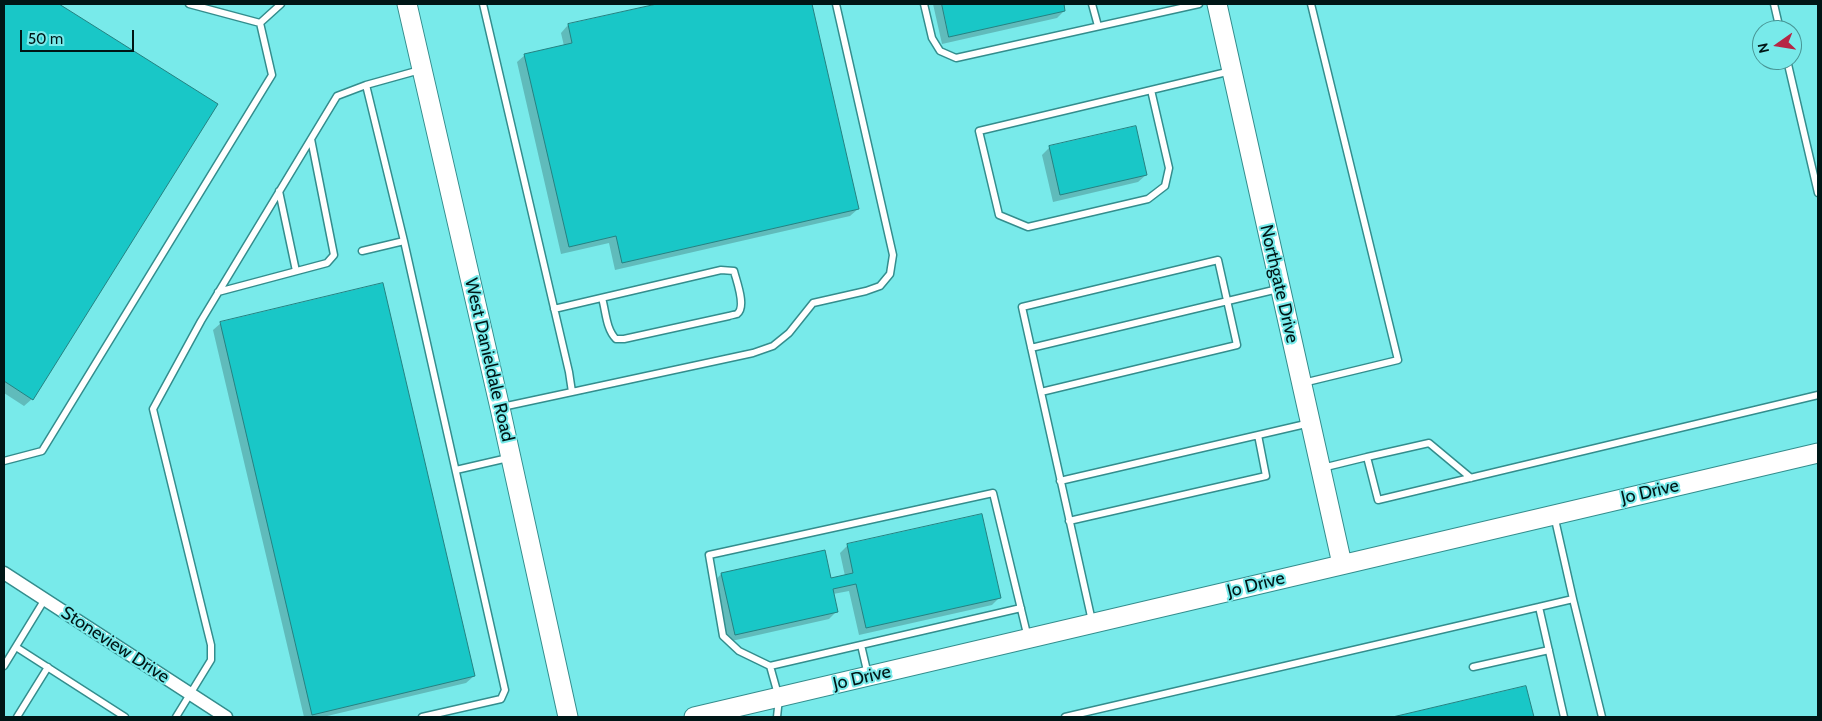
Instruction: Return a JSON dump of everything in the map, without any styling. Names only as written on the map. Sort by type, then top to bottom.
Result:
[{"type":"street","name":"West Danieldale Road","points":[[407,4],[500,408],[568,717]]},
{"type":"street","name":"Northgate Drive","points":[[1217,4],[1342,564]]},
{"type":"street","name":"Jo Drive","points":[[694,717],[1818,454]]},
{"type":"street","name":"Stoneview Drive","points":[[4,573],[226,717]]},
{"type":"lane","points":[[189,4],[260,23]]},
{"type":"lane","points":[[260,23],[281,4]]},
{"type":"lane","points":[[483,4],[572,392]]},
{"type":"lane","points":[[500,408],[753,353],[773,346],[789,333],[813,303],[880,286],[890,274],[893,255],[836,4]]},
{"type":"lane","points":[[924,4],[932,38],[940,51],[956,58],[1199,4]]},
{"type":"lane","points":[[1092,4],[1098,26]]},
{"type":"lane","points":[[1302,384],[1398,360],[1311,4]]},
{"type":"lane","points":[[1774,4],[1778,20]]},
{"type":"lane","points":[[4,461],[42,451],[272,75],[260,23]]},
{"type":"lane","points":[[176,717],[211,660],[210,645],[153,409],[218,292],[337,96],[366,85],[422,69]]},
{"type":"lane","points":[[1789,70],[1818,193]]},
{"type":"lane","points":[[1151,90],[1169,168],[1165,186],[1148,200],[1028,227],[999,215],[979,131],[1151,90],[1232,71]]},
{"type":"lane","points":[[366,85],[404,242],[505,690],[502,699],[422,717]]},
{"type":"lane","points":[[218,292],[327,263],[334,255],[311,139]]},
{"type":"lane","points":[[280,191],[296,271]]},
{"type":"lane","points":[[362,251],[404,242]]},
{"type":"lane","points":[[1041,392],[1237,345],[1218,260],[1022,307],[1060,481],[1093,624]]},
{"type":"lane","points":[[554,309],[727,269],[734,270],[742,303],[737,313],[729,316],[624,339],[616,339],[608,325],[602,298]]},
{"type":"lane","points":[[1031,348],[1280,288]]},
{"type":"lane","points":[[1367,457],[1378,500],[1818,395]]},
{"type":"lane","points":[[1060,481],[1310,423]]},
{"type":"lane","points":[[1069,521],[1266,476],[1258,435]]},
{"type":"lane","points":[[1321,468],[1429,443],[1471,478]]},
{"type":"lane","points":[[456,470],[511,457]]},
{"type":"lane","points":[[1020,608],[770,666],[739,651],[723,636],[709,555],[993,493],[1028,639]]},
{"type":"lane","points":[[1553,515],[1602,717]]},
{"type":"lane","points":[[4,666],[45,599]]},
{"type":"lane","points":[[1065,717],[1574,599]]},
{"type":"lane","points":[[1539,607],[1564,717]]},
{"type":"lane","points":[[861,645],[869,676]]},
{"type":"lane","points":[[16,647],[125,717]]},
{"type":"lane","points":[[1473,667],[1549,650]]},
{"type":"lane","points":[[770,666],[778,698],[777,717]]},
{"type":"lane","points":[[17,717],[48,667]]},
{"type":"building","points":[[4,4],[59,4],[218,104],[33,400],[4,381]]},
{"type":"building","points":[[657,4],[812,4],[859,209],[622,263],[616,236],[569,247],[524,54],[572,43],[568,24]]},
{"type":"building","points":[[942,4],[1064,4],[1065,11],[949,37]]},
{"type":"building","points":[[1136,126],[1147,175],[1060,195],[1049,146]]},
{"type":"building","points":[[383,283],[475,676],[312,715],[220,322]]},
{"type":"building","points":[[982,514],[1001,598],[866,628],[856,584],[833,589],[838,612],[735,635],[721,573],[825,550],[831,578],[853,573],[847,544]]},
{"type":"building","points":[[1526,686],[1534,717],[1393,717]]}]
